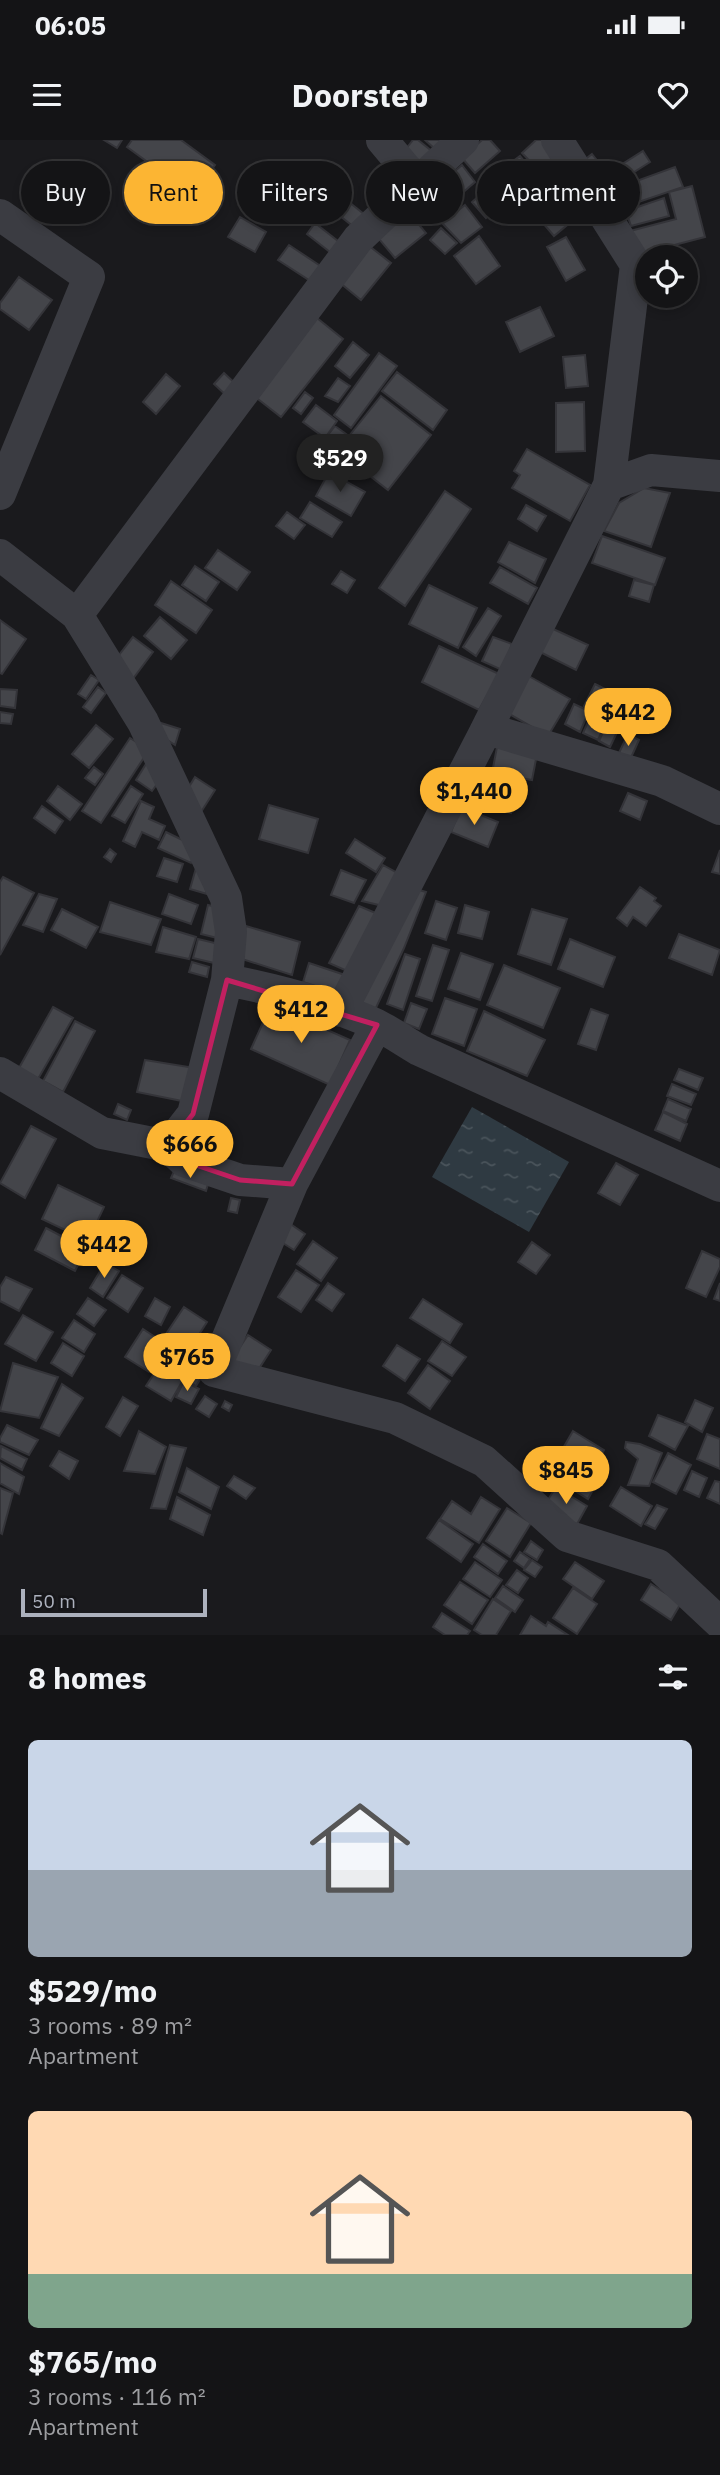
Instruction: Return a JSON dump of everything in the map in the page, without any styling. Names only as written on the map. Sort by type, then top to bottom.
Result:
[{"type":"street","points":[[382,140],[400,161]]},
{"type":"street","points":[[441,161],[463,140]]},
{"type":"street","points":[[341,1011],[609,485],[636,265],[557,140]]},
{"type":"street","points":[[0,215],[89,277],[0,494]]},
{"type":"street","points":[[77,615],[358,239],[374,224]]},
{"type":"street","points":[[609,485],[650,470],[720,476]]},
{"type":"street","points":[[0,555],[77,615],[143,722],[226,898],[231,932],[227,980],[192,1114],[168,1146]]},
{"type":"street","points":[[487,729],[662,781],[720,809]]},
{"type":"street","points":[[227,980],[266,988],[341,1011],[377,1026],[419,1050],[720,1186]]},
{"type":"street","points":[[377,1026],[292,1184],[214,1371],[395,1418],[484,1461],[566,1536],[658,1565],[720,1623]]},
{"type":"street","points":[[0,1073],[102,1133],[168,1146],[184,1161],[240,1180],[292,1184]]},
{"type":"highlighted area","points":[[227,980],[377,1025],[292,1184],[240,1180],[184,1161],[168,1146],[193,1114]]},
{"type":"water","points":[[472,1107],[569,1162],[529,1232],[432,1177]]},
{"type":"building","points":[[104,140],[122,140],[117,148]]},
{"type":"building","points":[[132,140],[181,140],[210,161],[146,161],[127,147]]},
{"type":"building","points":[[413,140],[418,140],[433,152],[426,161],[420,161],[405,150]]},
{"type":"building","points":[[425,140],[443,140],[435,149]]},
{"type":"building","points":[[482,140],[490,140],[500,151],[489,161],[477,161],[475,173],[462,158]]},
{"type":"building","points":[[536,140],[546,140],[560,155],[554,161],[530,161],[522,153]]},
{"type":"building","points":[[643,151],[650,162],[640,168],[640,161],[627,161]]},
{"type":"building","points":[[592,154],[598,161],[583,161]]},
{"type":"building","points":[[463,166],[475,182],[463,192]]},
{"type":"building","points":[[675,167],[683,187],[640,202],[640,180]]},
{"type":"building","points":[[692,186],[705,237],[674,245],[635,245],[635,251],[630,231],[676,219],[669,192]]},
{"type":"building","points":[[664,198],[669,216],[640,224],[640,206]]},
{"type":"building","points":[[352,204],[366,216],[366,224],[360,232],[350,224]]},
{"type":"building","points":[[465,205],[477,224],[482,227],[461,243],[443,224],[463,224]]},
{"type":"building","points":[[237,222],[252,224],[266,232],[255,252],[228,237]]},
{"type":"building","points":[[316,224],[343,245],[335,256],[307,234]]},
{"type":"building","points":[[385,224],[418,224],[426,233],[395,258],[374,233]]},
{"type":"building","points":[[544,224],[568,224],[554,236]]},
{"type":"building","points":[[441,228],[457,243],[445,254],[430,240]]},
{"type":"building","points":[[479,236],[500,266],[476,284],[454,256]]},
{"type":"building","points":[[566,237],[585,270],[566,281],[547,247]]},
{"type":"building","points":[[289,245],[322,267],[312,282],[278,260]]},
{"type":"building","points":[[368,245],[391,263],[361,300],[339,282]]},
{"type":"building","points":[[19,277],[52,300],[29,330],[0,309],[0,303]]},
{"type":"building","points":[[540,307],[554,336],[520,352],[506,322]]},
{"type":"building","points":[[317,318],[343,339],[281,417],[254,396]]},
{"type":"building","points":[[353,342],[369,355],[350,378],[335,366]]},
{"type":"building","points":[[379,353],[397,366],[351,428],[334,415]]},
{"type":"building","points":[[585,355],[588,386],[566,388],[563,357]]},
{"type":"building","points":[[397,372],[447,410],[433,430],[382,391]]},
{"type":"building","points":[[224,373],[239,387],[229,398],[214,384]]},
{"type":"building","points":[[166,374],[180,386],[156,414],[143,402]]},
{"type":"building","points":[[338,378],[350,386],[338,402],[325,396]]},
{"type":"building","points":[[305,392],[313,398],[301,414],[293,408]]},
{"type":"building","points":[[381,396],[431,435],[388,490],[324,440],[335,426],[349,436]]},
{"type":"building","points":[[584,402],[585,451],[556,452],[556,403]]},
{"type":"building","points":[[316,405],[337,421],[325,438],[303,422]]},
{"type":"building","points":[[527,449],[590,485],[570,521],[512,488],[520,475],[514,471]]},
{"type":"building","points":[[329,472],[365,492],[351,516],[316,496]]},
{"type":"building","points":[[644,488],[670,493],[651,547],[604,531],[619,503]]},
{"type":"building","points":[[445,491],[471,509],[405,606],[379,588]]},
{"type":"building","points":[[310,502],[342,522],[332,537],[300,518]]},
{"type":"building","points":[[526,505],[546,516],[537,531],[518,519]]},
{"type":"building","points":[[287,512],[305,525],[294,539],[276,526]]},
{"type":"building","points":[[602,536],[665,558],[655,585],[592,563]]},
{"type":"building","points":[[509,542],[546,559],[535,583],[498,562]]},
{"type":"building","points":[[218,550],[250,572],[237,590],[205,568]]},
{"type":"building","points":[[195,566],[219,582],[206,601],[182,585]]},
{"type":"building","points":[[500,567],[537,588],[528,604],[490,583]]},
{"type":"building","points":[[341,571],[355,580],[347,593],[332,584]]},
{"type":"building","points":[[634,580],[654,585],[649,602],[629,596]]},
{"type":"building","points":[[171,581],[212,610],[196,633],[155,605]]},
{"type":"building","points":[[429,585],[477,608],[458,648],[409,624]]},
{"type":"building","points":[[488,608],[501,616],[476,656],[463,647]]},
{"type":"building","points":[[160,617],[187,640],[171,659],[144,636]]},
{"type":"building","points":[[0,620],[26,639],[2,674],[0,673]]},
{"type":"building","points":[[551,628],[588,645],[576,670],[540,652]]},
{"type":"building","points":[[133,637],[153,652],[132,680],[112,664]]},
{"type":"building","points":[[493,637],[512,644],[502,670],[482,661]]},
{"type":"building","points":[[439,646],[499,674],[479,710],[422,682]]},
{"type":"building","points":[[525,674],[570,699],[548,736],[504,711]]},
{"type":"building","points":[[91,675],[99,680],[86,699],[78,694]]},
{"type":"building","points":[[595,684],[619,696],[615,705],[590,694]]},
{"type":"building","points":[[98,687],[106,693],[91,713],[83,707]]},
{"type":"building","points":[[0,689],[17,690],[15,708],[0,706]]},
{"type":"building","points":[[589,696],[613,708],[609,718],[584,706]]},
{"type":"building","points":[[574,704],[589,711],[580,732],[565,724]]},
{"type":"building","points":[[0,712],[13,714],[11,724],[0,723]]},
{"type":"building","points":[[592,713],[607,720],[598,740],[583,733]]},
{"type":"building","points":[[609,719],[621,724],[610,747],[599,741]]},
{"type":"building","points":[[161,723],[180,729],[175,745],[158,734]]},
{"type":"building","points":[[96,725],[113,739],[89,768],[72,754]]},
{"type":"building","points":[[628,734],[639,740],[629,762],[617,757]]},
{"type":"building","points":[[130,738],[149,750],[101,823],[82,811]]},
{"type":"building","points":[[497,747],[537,754],[532,780],[492,773]]},
{"type":"building","points":[[146,764],[163,776],[152,791],[136,780]]},
{"type":"building","points":[[94,767],[103,774],[95,785],[85,778]]},
{"type":"building","points":[[483,775],[521,788],[511,813],[474,800]]},
{"type":"building","points":[[195,777],[215,790],[201,812],[181,800]]},
{"type":"building","points":[[58,786],[82,804],[70,820],[47,801]]},
{"type":"building","points":[[131,786],[143,794],[125,823],[112,816]]},
{"type":"building","points":[[628,793],[647,801],[640,820],[620,811]]},
{"type":"building","points":[[141,801],[154,807],[149,819],[165,826],[159,840],[142,832],[135,847],[123,841]]},
{"type":"building","points":[[269,805],[318,819],[308,853],[259,839]]},
{"type":"building","points":[[42,806],[63,821],[55,833],[34,818]]},
{"type":"building","points":[[461,807],[498,822],[488,847],[451,832]]},
{"type":"building","points":[[166,832],[197,847],[191,863],[158,848]]},
{"type":"building","points":[[355,839],[385,858],[376,872],[346,853]]},
{"type":"building","points":[[110,849],[116,854],[111,862],[104,857]]},
{"type":"building","points":[[720,850],[720,874],[712,872]]},
{"type":"building","points":[[164,858],[183,864],[177,882],[157,876]]},
{"type":"building","points":[[198,861],[207,894],[190,889]]},
{"type":"building","points":[[383,865],[401,875],[383,906],[362,901]]},
{"type":"building","points":[[341,870],[366,880],[354,903],[331,895]]},
{"type":"building","points":[[3,877],[34,893],[0,955],[0,882]]},
{"type":"building","points":[[640,887],[656,898],[654,901],[661,906],[646,926],[633,917],[627,926],[617,918]]},
{"type":"building","points":[[412,888],[426,892],[374,1012],[355,1001]]},
{"type":"building","points":[[39,894],[57,899],[43,932],[23,925]]},
{"type":"building","points":[[169,894],[198,905],[191,924],[162,914]]},
{"type":"building","points":[[436,901],[457,908],[446,940],[425,933]]},
{"type":"building","points":[[110,902],[161,919],[151,945],[100,932]]},
{"type":"building","points":[[208,905],[221,908],[221,939],[201,934]]},
{"type":"building","points":[[465,905],[489,912],[482,939],[458,933]]},
{"type":"building","points":[[359,906],[378,914],[347,971],[329,963]]},
{"type":"building","points":[[62,909],[98,927],[86,948],[51,930]]},
{"type":"building","points":[[532,909],[567,919],[551,965],[518,954]]},
{"type":"building","points":[[246,926],[300,942],[292,975],[236,957]]},
{"type":"building","points":[[163,927],[196,937],[189,959],[156,952]]},
{"type":"building","points":[[679,934],[720,950],[712,975],[669,958]]},
{"type":"building","points":[[198,939],[219,944],[214,963],[193,958]]},
{"type":"building","points":[[570,939],[615,957],[603,987],[558,969]]},
{"type":"building","points":[[433,945],[449,950],[432,1001],[416,996]]},
{"type":"building","points":[[461,953],[493,964],[480,1000],[448,989]]},
{"type":"building","points":[[405,954],[420,959],[403,1010],[387,1004]]},
{"type":"building","points":[[192,962],[209,967],[207,977],[189,972]]},
{"type":"building","points":[[309,963],[348,976],[342,995],[303,982]]},
{"type":"building","points":[[504,965],[560,988],[543,1028],[487,1005]]},
{"type":"building","points":[[445,998],[477,1009],[464,1046],[432,1034]]},
{"type":"building","points":[[411,1003],[427,1009],[419,1029],[404,1023]]},
{"type":"building","points":[[271,1005],[350,1040],[330,1085],[251,1049]]},
{"type":"building","points":[[53,1007],[73,1018],[38,1079],[19,1068]]},
{"type":"building","points":[[591,1009],[608,1015],[596,1050],[578,1044]]},
{"type":"building","points":[[484,1011],[545,1040],[527,1076],[467,1051]]},
{"type":"building","points":[[75,1021],[95,1031],[63,1092],[43,1081]]},
{"type":"building","points":[[145,1060],[195,1068],[187,1102],[137,1092]]},
{"type":"building","points":[[679,1069],[703,1078],[698,1090],[674,1080]]},
{"type":"building","points":[[672,1084],[696,1094],[691,1105],[667,1096]]},
{"type":"building","points":[[668,1099],[691,1109],[686,1121],[663,1111]]},
{"type":"building","points":[[118,1104],[131,1110],[127,1120],[114,1114]]},
{"type":"building","points":[[663,1112],[687,1124],[680,1141],[655,1130]]},
{"type":"building","points":[[31,1126],[56,1139],[25,1198],[0,1183]]},
{"type":"building","points":[[616,1163],[638,1175],[620,1205],[598,1193]]},
{"type":"building","points":[[175,1169],[209,1181],[206,1191],[171,1178]]},
{"type":"building","points":[[58,1185],[104,1207],[88,1241],[42,1219]]},
{"type":"building","points":[[231,1198],[240,1200],[237,1213],[228,1211]]},
{"type":"building","points":[[289,1223],[305,1234],[294,1250],[278,1240]]},
{"type":"building","points":[[46,1228],[86,1249],[75,1271],[35,1250]]},
{"type":"building","points":[[313,1241],[337,1258],[321,1281],[297,1264]]},
{"type":"building","points":[[532,1242],[550,1255],[536,1274],[518,1262]]},
{"type":"building","points":[[702,1251],[720,1259],[720,1267],[706,1297],[686,1288]]},
{"type":"building","points":[[105,1263],[119,1271],[103,1297],[90,1288]]},
{"type":"building","points":[[296,1270],[319,1285],[301,1312],[278,1297]]},
{"type":"building","points":[[122,1275],[143,1288],[128,1312],[107,1298]]},
{"type":"building","points":[[6,1277],[32,1289],[19,1311],[0,1301],[0,1287]]},
{"type":"building","points":[[328,1283],[344,1294],[332,1311],[316,1300]]},
{"type":"building","points":[[720,1283],[720,1301],[714,1299]]},
{"type":"building","points":[[88,1298],[106,1310],[94,1326],[77,1314]]},
{"type":"building","points":[[155,1298],[170,1307],[161,1325],[145,1316]]},
{"type":"building","points":[[423,1299],[462,1324],[450,1343],[410,1318]]},
{"type":"building","points":[[184,1307],[207,1322],[189,1350],[166,1334]]},
{"type":"building","points":[[23,1315],[53,1332],[36,1361],[5,1344]]},
{"type":"building","points":[[74,1320],[95,1334],[84,1352],[62,1338]]},
{"type":"building","points":[[143,1329],[167,1345],[149,1372],[125,1357]]},
{"type":"building","points":[[248,1335],[271,1350],[253,1378],[230,1362]]},
{"type":"building","points":[[442,1341],[466,1357],[452,1376],[428,1361]]},
{"type":"building","points":[[63,1343],[84,1356],[72,1376],[51,1363]]},
{"type":"building","points":[[172,1345],[208,1367],[196,1386],[160,1364]]},
{"type":"building","points":[[397,1345],[420,1359],[405,1381],[383,1366]]},
{"type":"building","points":[[13,1363],[58,1377],[39,1418],[0,1411]]},
{"type":"building","points":[[428,1365],[450,1381],[430,1409],[408,1393]]},
{"type":"building","points":[[159,1366],[183,1380],[171,1401],[146,1386]]},
{"type":"building","points":[[184,1381],[199,1389],[191,1404],[176,1397]]},
{"type":"building","points":[[62,1384],[83,1398],[59,1436],[41,1428]]},
{"type":"building","points":[[205,1396],[217,1404],[209,1417],[196,1409]]},
{"type":"building","points":[[123,1397],[138,1406],[120,1436],[106,1427]]},
{"type":"building","points":[[695,1400],[713,1408],[702,1432],[685,1422]]},
{"type":"building","points":[[225,1401],[232,1405],[229,1411],[222,1407]]},
{"type":"building","points":[[658,1415],[688,1426],[675,1450],[649,1436]]},
{"type":"building","points":[[7,1425],[38,1440],[29,1455],[0,1442]]},
{"type":"building","points":[[139,1431],[166,1447],[155,1474],[124,1471]]},
{"type":"building","points":[[573,1431],[604,1450],[593,1471],[562,1450]]},
{"type":"building","points":[[707,1434],[720,1439],[720,1469],[697,1459]]},
{"type":"building","points":[[626,1442],[640,1444],[662,1453],[649,1486],[628,1485],[638,1459],[625,1448]]},
{"type":"building","points":[[170,1445],[186,1448],[166,1509],[151,1508]]},
{"type":"building","points":[[1,1446],[27,1459],[22,1470],[0,1458]]},
{"type":"building","points":[[59,1451],[78,1461],[69,1479],[50,1466]]},
{"type":"building","points":[[668,1453],[691,1465],[676,1494],[653,1482]]},
{"type":"building","points":[[568,1460],[599,1479],[588,1499],[556,1479]]},
{"type":"building","points":[[0,1463],[24,1477],[19,1494],[0,1483]]},
{"type":"building","points":[[187,1468],[219,1487],[211,1509],[179,1492]]},
{"type":"building","points":[[692,1471],[707,1478],[699,1497],[684,1490]]},
{"type":"building","points":[[234,1476],[255,1488],[246,1499],[227,1486]]},
{"type":"building","points":[[715,1481],[720,1482],[720,1504],[707,1498]]},
{"type":"building","points":[[556,1487],[587,1506],[576,1526],[544,1506]]},
{"type":"building","points":[[621,1487],[652,1506],[641,1526],[610,1506]]},
{"type":"building","points":[[0,1488],[13,1493],[2,1534],[0,1533]]},
{"type":"building","points":[[177,1497],[210,1515],[203,1535],[170,1519]]},
{"type":"building","points":[[481,1497],[500,1509],[479,1543],[440,1519],[452,1501],[471,1514]]},
{"type":"building","points":[[657,1505],[667,1509],[655,1529],[645,1524]]},
{"type":"building","points":[[507,1508],[531,1523],[510,1557],[486,1541]]},
{"type":"building","points":[[439,1520],[473,1544],[461,1562],[427,1538]]},
{"type":"building","points":[[531,1541],[543,1550],[537,1560],[524,1552]]},
{"type":"building","points":[[483,1544],[507,1561],[498,1574],[474,1557]]},
{"type":"building","points":[[520,1552],[530,1559],[524,1568],[514,1561]]},
{"type":"building","points":[[532,1560],[542,1567],[535,1577],[524,1570]]},
{"type":"building","points":[[475,1562],[502,1580],[490,1597],[463,1579]]},
{"type":"building","points":[[575,1562],[604,1581],[592,1599],[563,1579]]},
{"type":"building","points":[[517,1570],[528,1578],[518,1593],[506,1585]]},
{"type":"building","points":[[460,1582],[488,1600],[472,1624],[444,1605]]},
{"type":"building","points":[[651,1584],[681,1603],[671,1620],[641,1600]]},
{"type":"building","points":[[503,1586],[523,1600],[515,1612],[495,1598]]},
{"type":"building","points":[[573,1588],[597,1604],[577,1634],[553,1618]]},
{"type":"building","points":[[493,1599],[511,1611],[496,1635],[482,1635],[474,1630]]},
{"type":"building","points":[[442,1613],[470,1631],[467,1635],[445,1635],[433,1627]]},
{"type":"building","points":[[531,1616],[546,1626],[548,1622],[568,1635],[520,1635]]}]
